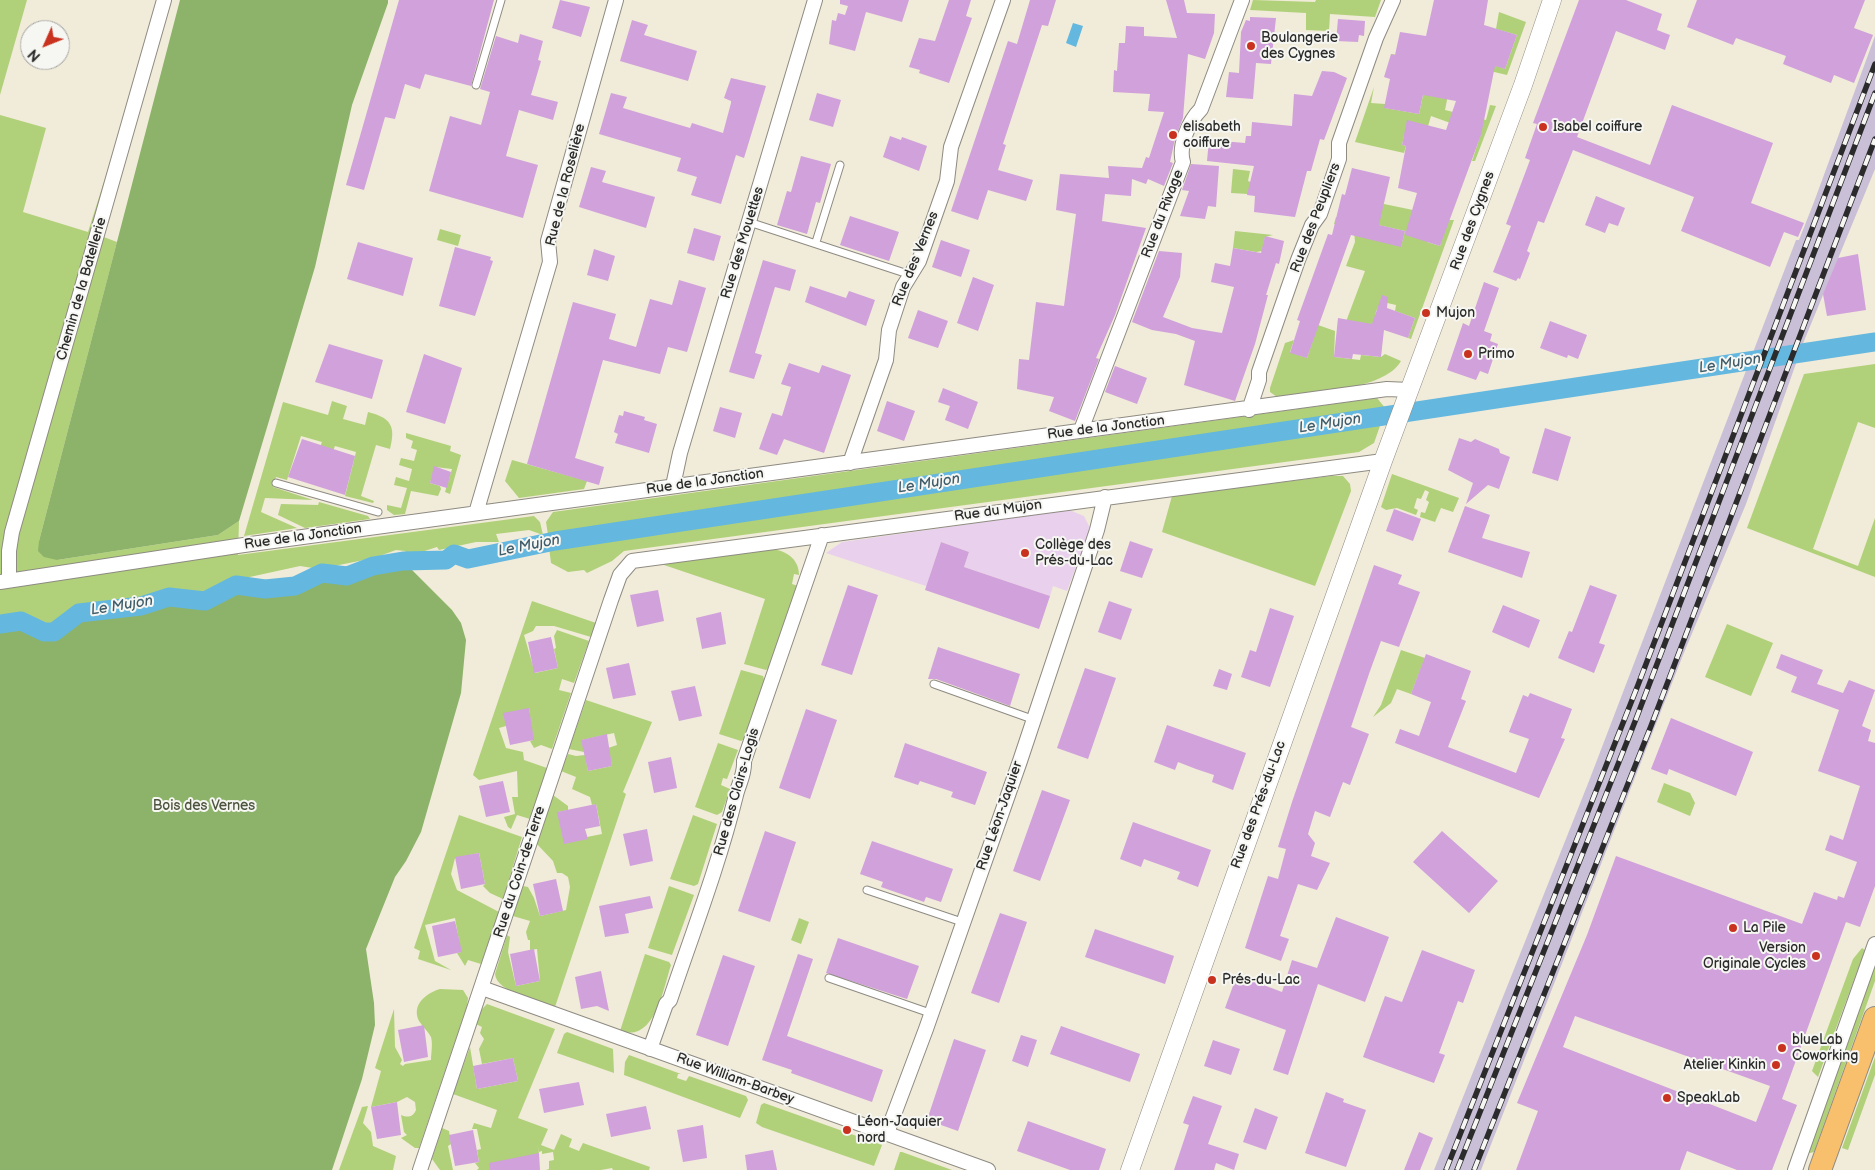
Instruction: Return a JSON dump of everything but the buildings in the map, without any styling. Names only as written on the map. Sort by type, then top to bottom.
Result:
[{"type":"main road","points":[[1826,1167],[1875,1018]]},
{"type":"street","name":"Chemin de la Batellerie","points":[[5,581],[12,532],[164,0]]},
{"type":"street","name":"Rue de la Roselière","points":[[476,513],[550,262],[547,244],[616,0]]},
{"type":"street","name":"Rue des Mouettes","points":[[673,486],[680,453],[815,0]]},
{"type":"street","name":"Rue des Vernes","points":[[850,463],[886,360],[889,330],[903,287],[919,260],[947,181],[951,147],[1003,0]]},
{"type":"street","name":"Rue du Rivage","points":[[1081,430],[1183,162],[1180,153],[1190,126],[1194,117],[1201,109],[1242,0]]},
{"type":"street","name":"Rue des Peupliers","points":[[1249,410],[1256,393],[1259,372],[1294,273],[1312,225],[1320,214],[1339,159],[1339,143],[1376,38],[1393,0]]},
{"type":"street","name":"Rue des Cygnes","points":[[1390,441],[1520,93],[1552,0]]},
{"type":"street","name":"Rue de la Jonction","points":[[5,581],[476,513],[1081,430],[1249,410],[1387,389],[1409,393]]},
{"type":"street","name":"Rue des Prés-du-Lac","points":[[1130,1170],[1390,441]]},
{"type":"street","name":"Rue du Mujon","points":[[620,575],[632,561],[640,558],[1383,461]]},
{"type":"street","name":"Rue Léon-Jaquier","points":[[887,1133],[904,1091],[1020,761],[1032,719],[1097,530],[1105,497]]},
{"type":"street","name":"Rue des Clairs-Logis","points":[[650,1049],[666,1004],[670,1000],[724,840],[744,770],[744,761],[822,535]]},
{"type":"street","name":"Rue du Coin-de-Terre","points":[[420,1170],[620,575]]},
{"type":"street","points":[[1794,1170],[1875,944]]},
{"type":"street","name":"Rue William-Barbey","points":[[482,988],[988,1170]]},
{"type":"lane","points":[[476,85],[501,0]]},
{"type":"lane","points":[[816,242],[840,166]]},
{"type":"lane","points":[[749,222],[816,242],[911,275]]},
{"type":"lane","points":[[276,483],[378,512]]},
{"type":"lane","points":[[934,684],[1032,719]]},
{"type":"lane","points":[[867,890],[962,922]]},
{"type":"lane","points":[[829,978],[930,1013]]},
{"type":"shaded area","points":[[1875,36],[1875,169],[1804,341],[1746,504],[1683,655],[1481,1170],[1434,1170],[1589,781],[1796,240],[1799,240],[1814,202]]},
{"type":"shaded area","name":"Collège des Prés-du-Lac","points":[[1069,510],[1084,516],[1089,526],[1089,532],[1067,591],[1053,586],[1050,596],[964,567],[969,552],[941,542],[929,578],[938,590],[826,553],[842,542]]},
{"type":"green space","points":[[0,0],[27,0],[20,20],[0,95]]},
{"type":"green space","points":[[180,0],[388,0],[388,3],[352,105],[315,267],[239,521],[218,535],[57,560],[44,557],[38,551],[39,541]]},
{"type":"green space","points":[[1253,0],[1315,2],[1316,0],[1381,0],[1375,17],[1330,14],[1329,31],[1306,30],[1306,13],[1250,10]]},
{"type":"green space","points":[[1499,12],[1526,22],[1507,75],[1490,71],[1442,83],[1391,54],[1427,59],[1468,56],[1505,69],[1517,35],[1496,29]]},
{"type":"green space","points":[[1374,87],[1371,103],[1385,104],[1385,108],[1419,114],[1424,91],[1448,95],[1445,110],[1486,120],[1490,105],[1496,106],[1475,161],[1472,161],[1481,134],[1431,116],[1424,140],[1404,136],[1402,145],[1406,146],[1404,153],[1355,142]]},
{"type":"green space","points":[[0,115],[46,128],[23,212],[88,232],[114,150],[93,233],[117,242],[39,541],[57,560],[218,535],[239,521],[238,555],[534,516],[540,522],[543,535],[529,530],[496,534],[499,542],[476,542],[439,550],[437,547],[409,556],[405,551],[396,550],[374,558],[319,569],[300,566],[236,580],[236,585],[205,601],[169,597],[141,606],[80,612],[54,632],[44,632],[21,621],[0,624]]},
{"type":"green space","points":[[1233,169],[1250,171],[1248,181],[1251,182],[1248,194],[1231,193]]},
{"type":"green space","points":[[1384,204],[1413,210],[1427,242],[1440,246],[1448,220],[1454,220],[1411,339],[1408,338],[1415,318],[1395,311],[1396,305],[1383,302],[1376,313],[1379,333],[1344,327],[1365,271],[1346,266],[1355,242],[1354,231],[1334,224],[1336,217],[1359,223]],"holes":[[[1378,225],[1405,231],[1401,246],[1374,240]]]},
{"type":"green space","points":[[440,229],[461,235],[458,246],[437,240]]},
{"type":"green space","points":[[1235,231],[1273,235],[1265,237],[1262,251],[1256,252],[1233,248]]},
{"type":"green space","points":[[1318,325],[1335,331],[1334,357],[1360,360],[1361,355],[1381,357],[1385,354],[1401,361],[1392,371],[1379,379],[1363,384],[1277,397],[1270,392],[1270,388],[1285,343],[1294,340],[1290,352],[1307,358]]},
{"type":"green space","points":[[1875,364],[1875,428],[1858,422],[1813,549],[1858,566],[1875,518],[1875,577],[1747,528],[1804,374]]},
{"type":"green space","points":[[1377,398],[1386,409],[1385,413],[548,535],[546,522],[553,512]]},
{"type":"green space","points":[[332,401],[347,406],[343,419],[365,425],[368,412],[382,417],[390,424],[392,441],[390,449],[376,445],[361,496],[374,501],[373,503],[345,496],[356,452],[335,446],[333,451],[320,447],[322,442],[301,436],[287,480],[276,477],[273,487],[313,500],[265,498],[261,512],[297,528],[244,536],[283,402],[328,415]]},
{"type":"green space","points":[[1381,423],[1374,443],[1359,452],[624,551],[612,561],[587,573],[584,570],[568,572],[551,563],[549,547]]},
{"type":"green space","points":[[406,433],[451,446],[450,451],[461,455],[450,494],[445,492],[452,469],[435,467],[430,483],[440,486],[441,489],[438,496],[411,491],[405,514],[394,515],[387,510],[387,505],[401,508],[407,488],[394,485],[396,477],[409,481],[412,469],[399,465],[401,458],[414,461],[417,450],[411,448],[413,441],[406,438]]},
{"type":"green space","points":[[512,460],[587,481],[584,489],[519,498],[505,481]]},
{"type":"green space","points":[[1392,474],[1459,498],[1453,512],[1441,508],[1435,522],[1420,517],[1421,512],[1425,513],[1429,502],[1426,500],[1429,492],[1425,490],[1421,499],[1417,498],[1414,508],[1418,510],[1416,515],[1397,508],[1386,510],[1381,507]]},
{"type":"green space","points":[[1343,476],[1350,484],[1351,491],[1315,586],[1162,532],[1172,496]]},
{"type":"green space","points":[[319,502],[368,516],[370,519],[305,528],[278,515],[281,504],[318,505]]},
{"type":"green space","points":[[770,549],[781,551],[790,556],[797,564],[799,575],[794,574],[792,584],[798,586],[770,667],[766,670],[744,664],[765,599],[661,564]]},
{"type":"green space","name":"Bois des Vernes","points":[[403,561],[452,610],[461,623],[466,640],[461,693],[421,832],[406,861],[395,877],[366,949],[374,1003],[375,1025],[362,1079],[332,1170],[0,1170],[0,624],[21,621],[44,632],[54,632],[79,613],[141,606],[169,597],[205,601],[236,585],[265,589],[295,586],[322,573],[347,576],[373,566]]},
{"type":"green space","points":[[532,601],[596,623],[591,637],[554,626],[536,626],[533,631],[524,635],[535,673],[558,668],[554,649],[556,648],[554,636],[557,630],[589,641],[574,683],[562,679],[559,690],[571,693],[552,749],[541,745],[534,748],[530,741],[533,740],[529,708],[506,726],[499,728],[506,748],[523,752],[524,760],[547,768],[530,819],[517,815],[511,829],[508,827],[504,817],[515,814],[512,797],[518,797],[517,771],[479,780],[473,775]]},
{"type":"green space","points":[[1727,624],[1773,643],[1751,696],[1705,677]]},
{"type":"green space","points":[[1401,650],[1425,658],[1411,694],[1397,689],[1391,703],[1373,717],[1381,705]]},
{"type":"green space","points":[[741,670],[763,676],[765,682],[746,738],[741,741],[719,734]]},
{"type":"green space","points":[[586,700],[652,722],[623,792],[626,794],[555,1007],[511,991],[497,981],[495,974],[507,935],[510,937],[508,952],[516,986],[540,981],[537,949],[530,950],[530,940],[528,940],[526,932],[530,921],[513,916],[523,886],[528,887],[540,916],[566,910],[570,887],[568,877],[562,873],[557,873],[553,861],[536,843],[553,795],[568,806],[568,810],[558,812],[588,839],[587,837],[602,834],[596,804],[592,805],[590,797],[572,789],[576,777],[561,771],[568,754],[576,756],[585,755],[588,771],[612,766],[608,748],[617,745],[614,733],[582,740],[584,752],[569,749]]},
{"type":"green space","points":[[718,743],[738,750],[727,779],[723,778],[721,785],[730,789],[722,812],[717,815],[695,807]]},
{"type":"green space","points":[[1664,783],[1690,793],[1695,803],[1690,816],[1657,802]]},
{"type":"green space","points":[[459,815],[522,837],[503,899],[490,893],[483,886],[485,884],[479,853],[455,858],[451,874],[457,890],[499,912],[481,964],[468,960],[465,966],[457,953],[461,952],[455,918],[425,925],[435,961],[451,970],[418,959],[420,951],[414,948]]},
{"type":"green space","points":[[693,815],[717,824],[698,884],[694,886],[670,879]]},
{"type":"green space","points":[[669,886],[694,895],[672,955],[648,948]]},
{"type":"green space","points":[[799,918],[809,922],[801,944],[791,940]]},
{"type":"green space","points":[[1862,948],[1865,950],[1818,1077],[1812,1071],[1853,959]]},
{"type":"green space","points":[[645,954],[669,962],[671,965],[661,1000],[656,1012],[642,1029],[632,1033],[620,1031]]},
{"type":"green space","points":[[1875,962],[1875,981],[1814,1152],[1810,1153],[1808,1152]]},
{"type":"green space","points":[[440,989],[463,990],[468,998],[467,1006],[419,1148],[415,1148],[401,1138],[407,1135],[404,1132],[401,1115],[408,1117],[412,1115],[416,1110],[415,1102],[407,1097],[397,1102],[371,1107],[381,1071],[375,1068],[394,1009],[395,1047],[402,1060],[400,1064],[403,1066],[405,1064],[431,1060],[431,1037],[419,1021],[417,1009],[426,996]]},
{"type":"green space","points":[[487,1004],[555,1029],[518,1118],[548,1129],[541,1145],[554,1150],[561,1134],[572,1139],[569,1147],[579,1151],[583,1143],[650,1167],[649,1170],[613,1170],[612,1168],[601,1170],[546,1170],[549,1169],[549,1161],[554,1160],[553,1152],[542,1154],[542,1151],[539,1152],[537,1144],[539,1153],[512,1170],[477,1170],[479,1168],[475,1163],[479,1162],[477,1150],[481,1149],[477,1129],[472,1129],[474,1123],[491,1128],[497,1110],[453,1094],[470,1047],[477,1089],[518,1081],[513,1058],[482,1064],[479,1049],[484,1039],[480,1033],[482,1027],[476,1024],[481,1010]]},
{"type":"green space","points":[[567,1032],[613,1049],[614,1073],[557,1053],[564,1034]]},
{"type":"green space","points":[[629,1055],[681,1074],[678,1074],[677,1078],[686,1081],[689,1076],[746,1096],[748,1100],[740,1118],[624,1075],[625,1062]]},
{"type":"green space","points":[[1875,1057],[1875,1075],[1848,1150],[1842,1148]]},
{"type":"green space","points":[[764,1103],[882,1145],[874,1166],[762,1127],[756,1123],[761,1105]]},
{"type":"green space","points":[[368,1106],[363,1123],[371,1132],[373,1146],[396,1156],[393,1170],[339,1170],[362,1107]]},
{"type":"green space","points":[[442,1128],[449,1131],[451,1144],[448,1146],[453,1170],[440,1170],[432,1159]]},
{"type":"green space","points":[[900,1152],[902,1152],[952,1170],[894,1170]]},
{"type":"water","points":[[1073,23],[1083,26],[1076,47],[1066,43]]},
{"type":"waterway","name":"Le Mujon","points":[[0,624],[21,621],[44,632],[54,632],[79,613],[141,606],[169,597],[205,601],[236,585],[265,589],[295,586],[322,573],[347,576],[373,566],[403,561],[446,560],[454,554],[468,559],[555,541],[1875,342]]},
{"type":"railway","points":[[1446,1170],[1638,685],[1875,64]]},
{"type":"railway","points":[[1457,1170],[1636,719],[1875,93]]},
{"type":"railway","points":[[1474,1170],[1651,726],[1875,139]]},
{"type":"place","name":"Boulangerie des Cygnes","points":[[1251,46]]},
{"type":"place","name":"Isabel coiffure","points":[[1543,127]]},
{"type":"place","name":"elisabeth coiffure","points":[[1173,135]]},
{"type":"place","name":"Mujon","points":[[1426,313]]},
{"type":"place","name":"Primo","points":[[1468,354]]},
{"type":"place","name":"Collège des Prés-du-Lac","points":[[1025,553]]},
{"type":"place","name":"La Pile","points":[[1733,928]]},
{"type":"place","name":"Version Originale Cycles","points":[[1816,956]]},
{"type":"place","name":"Prés-du-Lac","points":[[1212,980]]},
{"type":"place","name":"blueLab Coworking","points":[[1782,1048]]},
{"type":"place","name":"Atelier Kinkin","points":[[1776,1065]]},
{"type":"place","name":"SpeakLab","points":[[1667,1098]]},
{"type":"place","name":"Léon-Jaquier nord","points":[[847,1130]]}]
